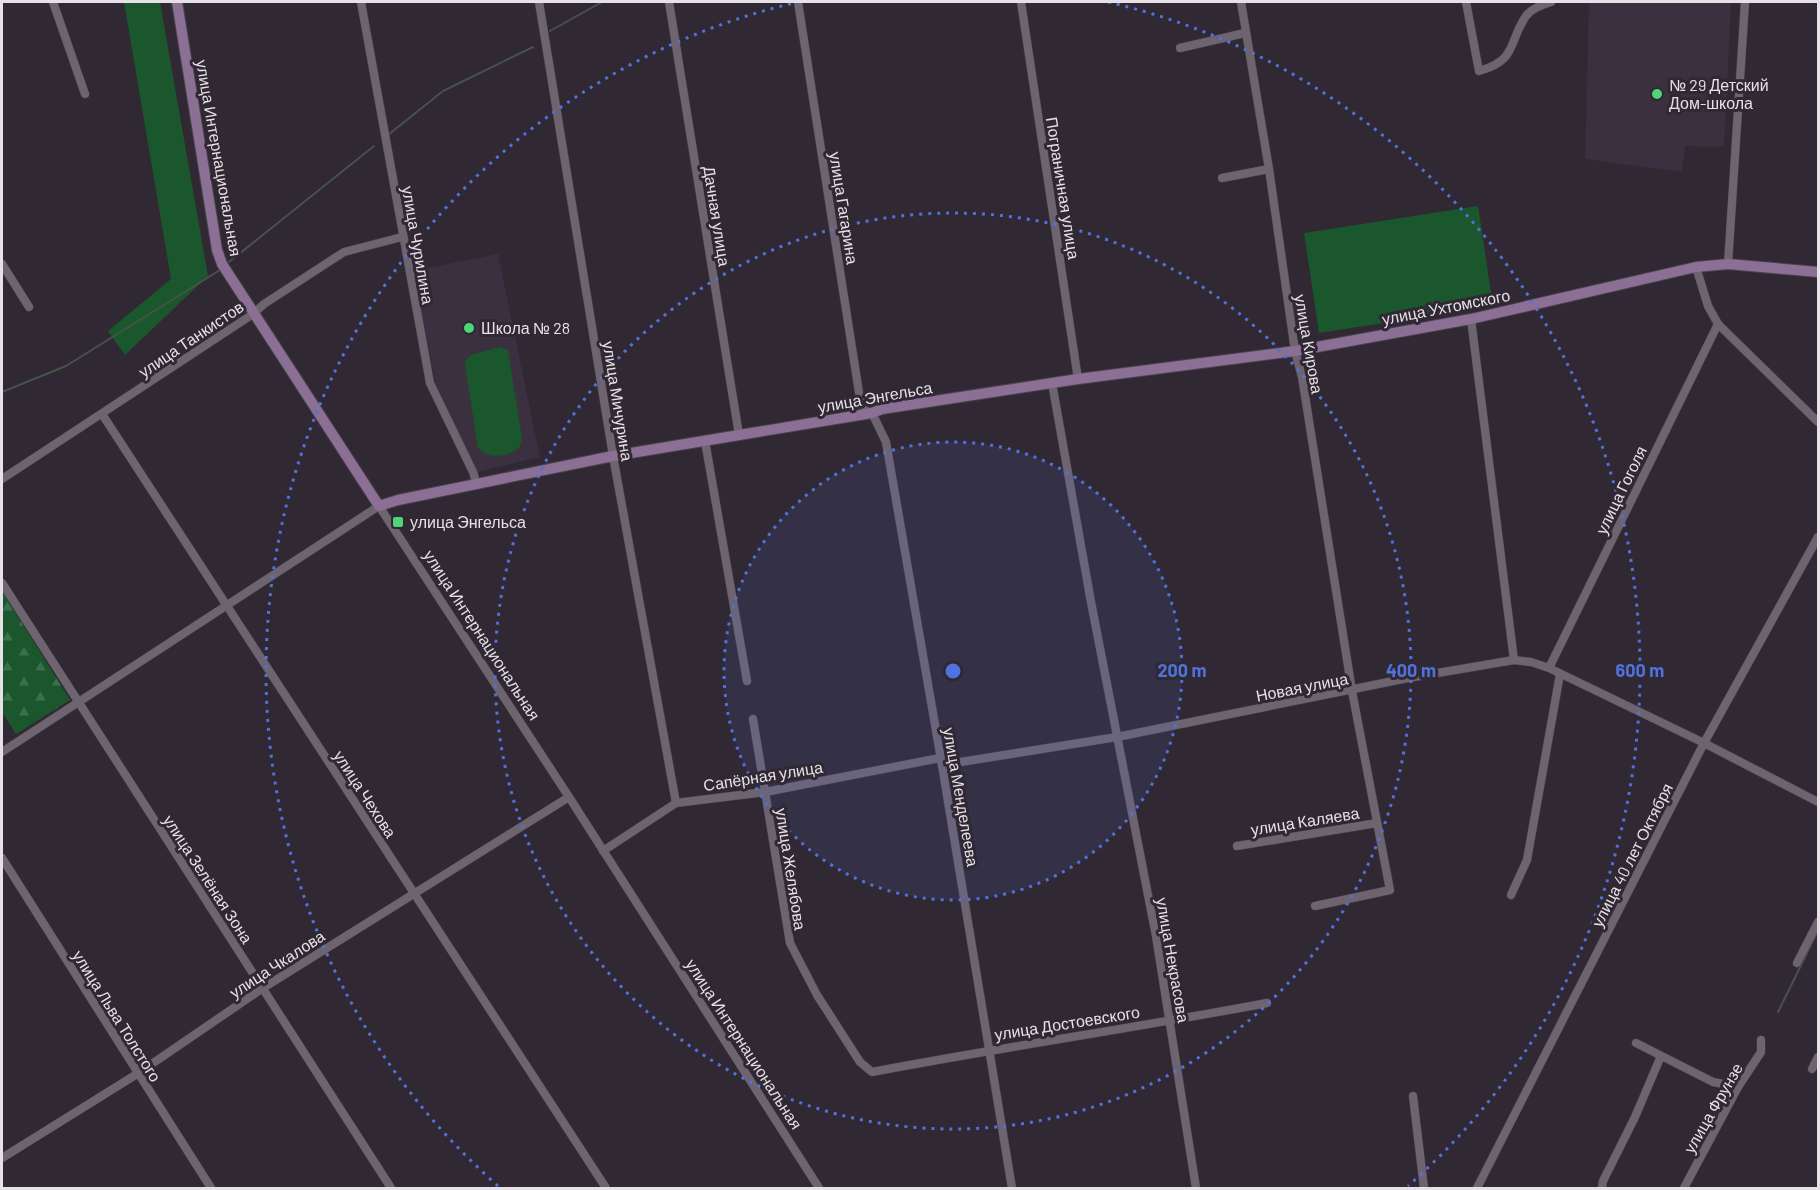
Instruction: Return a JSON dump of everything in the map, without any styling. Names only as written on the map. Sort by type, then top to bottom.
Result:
[{"type":"main road","name":"улица Интернациональная","points":[[177,2],[217,250],[222,264],[380,506]]},
{"type":"main road","name":"улица Ухтомского","points":[[1078,379],[1295,351],[1471,319],[1696,267],[1728,264],[1818,272]]},
{"type":"main road","name":"улица Энгельса","points":[[380,506],[395,500],[613,456],[1078,379]]},
{"type":"street","points":[[53,2],[85,94]]},
{"type":"street","name":"улица Чурилина","points":[[361,2],[430,383],[473,472],[477,485]]},
{"type":"street","name":"улица Мичурина","points":[[539,2],[613,456],[676,803]]},
{"type":"street","name":"Дачная улица","points":[[669,2],[739,435]]},
{"type":"street","name":"улица Гагарина","points":[[798,2],[861,399],[866,411],[872,413]]},
{"type":"street","name":"Пограничная улица","points":[[1021,2],[1078,379]]},
{"type":"street","name":"улица Кирова","points":[[1241,2],[1269,169],[1295,351],[1302,377],[1352,691]]},
{"type":"street","points":[[1466,2],[1479,71],[1504,59],[1511,50],[1527,15],[1537,7],[1551,2]]},
{"type":"street","points":[[1728,264],[1745,2]]},
{"type":"street","points":[[1180,48],[1245,33]]},
{"type":"street","points":[[1222,178],[1269,169]]},
{"type":"street","name":"улица Танкистов","points":[[2,478],[344,252],[402,237]]},
{"type":"street","points":[[2,264],[29,307]]},
{"type":"street","points":[[1696,267],[1708,306],[1718,324],[1818,422]]},
{"type":"street","points":[[1471,319],[1514,660]]},
{"type":"street","name":"улица Гоголя","points":[[1549,668],[1718,324]]},
{"type":"street","name":"улица Некрасова","points":[[1052,383],[1170,1021],[1196,1188]]},
{"type":"street","name":"улица Менделеева","points":[[872,413],[885,442],[941,761],[1011,1188]]},
{"type":"street","name":"улица Чехова","points":[[102,414],[606,1188]]},
{"type":"street","points":[[705,441],[747,681]]},
{"type":"street","name":"улица Энгельса","points":[[2,752],[380,506]]},
{"type":"street","name":"улица Интернациональная","points":[[380,506],[819,1188]]},
{"type":"street","name":"улица 40 лет Октября","points":[[1477,1188],[1704,743],[1818,537]]},
{"type":"street","name":"улица Зелёная Зона","points":[[2,583],[391,1188]]},
{"type":"street","name":"Новая улица","points":[[1117,737],[1408,678],[1514,660],[1531,662],[1549,668],[1704,743],[1818,802]]},
{"type":"street","points":[[1511,895],[1527,860],[1560,674]]},
{"type":"street","name":"улица Каляева","points":[[1315,906],[1390,890],[1352,691]]},
{"type":"street","name":"улица Желябова","points":[[753,719],[790,943],[817,995],[860,1062],[872,1072]]},
{"type":"street","name":"Сапёрная улица","points":[[603,851],[676,803],[765,792],[941,761],[1117,737]]},
{"type":"street","name":"улица Чкалова","points":[[2,1158],[137,1074],[263,988],[569,797]]},
{"type":"street","name":"улица Каляева","points":[[1238,846],[1377,823]]},
{"type":"street","name":"улица Льва Толстого","points":[[2,858],[211,1188]]},
{"type":"street","points":[[1797,963],[1818,922]]},
{"type":"street","name":"улица Достоевского","points":[[872,1072],[989,1049],[1170,1021],[1267,1003]]},
{"type":"street","name":"улица Фрунзе","points":[[1684,1188],[1738,1087],[1761,1052],[1761,1040]]},
{"type":"street","points":[[1636,1043],[1713,1082],[1738,1087]]},
{"type":"street","points":[[1602,1188],[1603,1181],[1635,1117],[1661,1056]]},
{"type":"street","points":[[1812,1069],[1818,1057]]},
{"type":"street","points":[[1413,1096],[1424,1188]]},
{"type":"shaded area","name":"№ 29 Детский Дом-школа","points":[[1589,2],[1731,2],[1724,147],[1685,146],[1682,172],[1585,159]]},
{"type":"shaded area","name":"Школа № 28","points":[[498,254],[540,457],[477,472],[436,385],[413,271]]},
{"type":"green space","points":[[124,2],[160,2],[208,276],[125,355],[108,331],[171,279]]},
{"type":"green space","points":[[1478,206],[1493,306],[1319,333],[1304,233]]},
{"type":"green space","points":[[500,347],[508,350],[522,439],[519,448],[514,451],[492,456],[478,448],[465,364],[471,355]]},
{"type":"green space","points":[[2,591],[70,700],[16,734],[2,712]]},
{"type":"waterway","points":[[550,31],[602,2]]},
{"type":"waterway","points":[[388,135],[443,91],[533,47]]},
{"type":"waterway","points":[[229,262],[374,146]]},
{"type":"waterway","points":[[2,392],[66,366],[220,270]]},
{"type":"waterway","points":[[1778,1012],[1818,931]]},
{"type":"place","name":"№ 29 Детский Дом-школа","points":[[1657,94]]},
{"type":"place","name":"Школа № 28","points":[[469,328]]},
{"type":"place","name":"улица Энгельса","points":[[398,522]]}]
